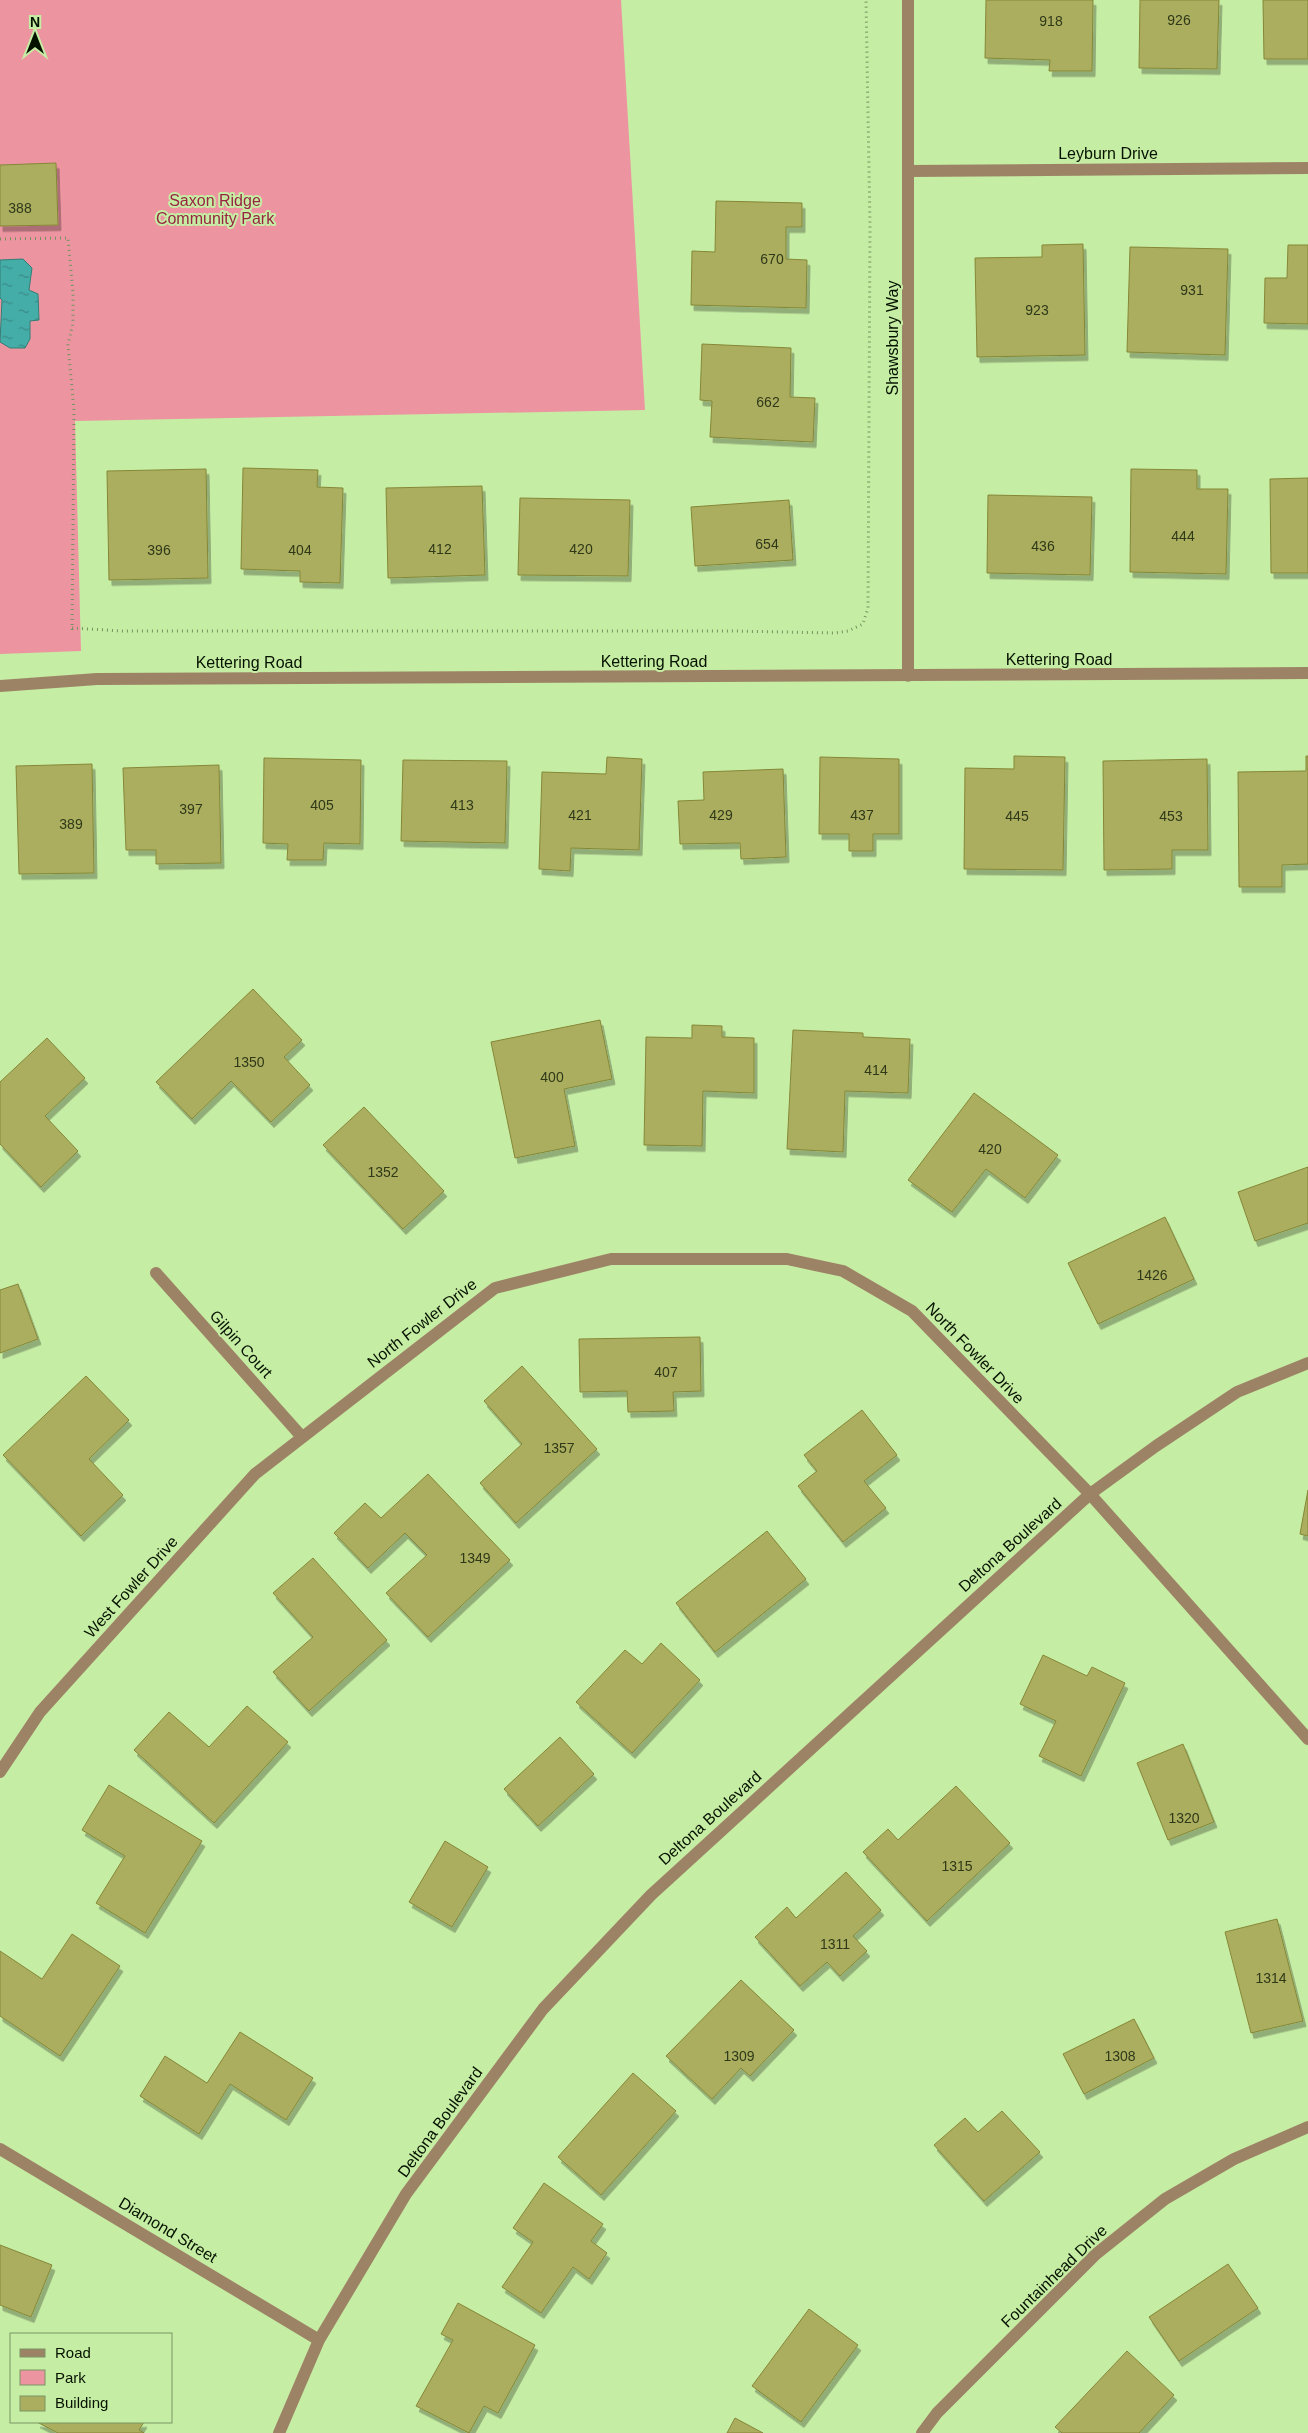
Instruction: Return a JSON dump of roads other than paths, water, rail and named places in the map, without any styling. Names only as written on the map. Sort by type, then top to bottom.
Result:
[{"type":"street","name":"Shawsbury Way","points":[[908,0],[908,676]]},
{"type":"street","name":"Leyburn Drive","points":[[908,171],[1308,168]]},
{"type":"street","name":"Kettering Road","points":[[0,686],[97,679],[1308,673]]},
{"type":"street","name":"North Fowler Drive","points":[[302,1437],[495,1288],[611,1260],[787,1260],[843,1271],[912,1311],[1090,1494],[1308,1739]]},
{"type":"street","name":"Gilpin Court","points":[[156,1273],[302,1437]]},
{"type":"street","name":"Deltona Boulevard","points":[[279,2433],[319,2340],[406,2194],[543,2009],[651,1894],[1090,1494],[1156,1446],[1237,1392],[1308,1364]]},
{"type":"street","name":"West Fowler Drive","points":[[0,1772],[40,1712],[254,1474],[302,1437]]},
{"type":"street","name":"Fountainhead Drive","points":[[922,2433],[937,2412],[1096,2254],[1165,2199],[1234,2159],[1308,2127]]},
{"type":"street","name":"Diamond Street","points":[[0,2149],[319,2340]]},
{"type":"water","points":[[23,259],[32,268],[29,290],[38,294],[39,320],[30,321],[30,339],[25,348],[10,348],[0,342],[2,300],[0,298],[0,260]]},
{"type":"park label","name":"Saxon Ridge Community Park","points":[[215,209]]}]
